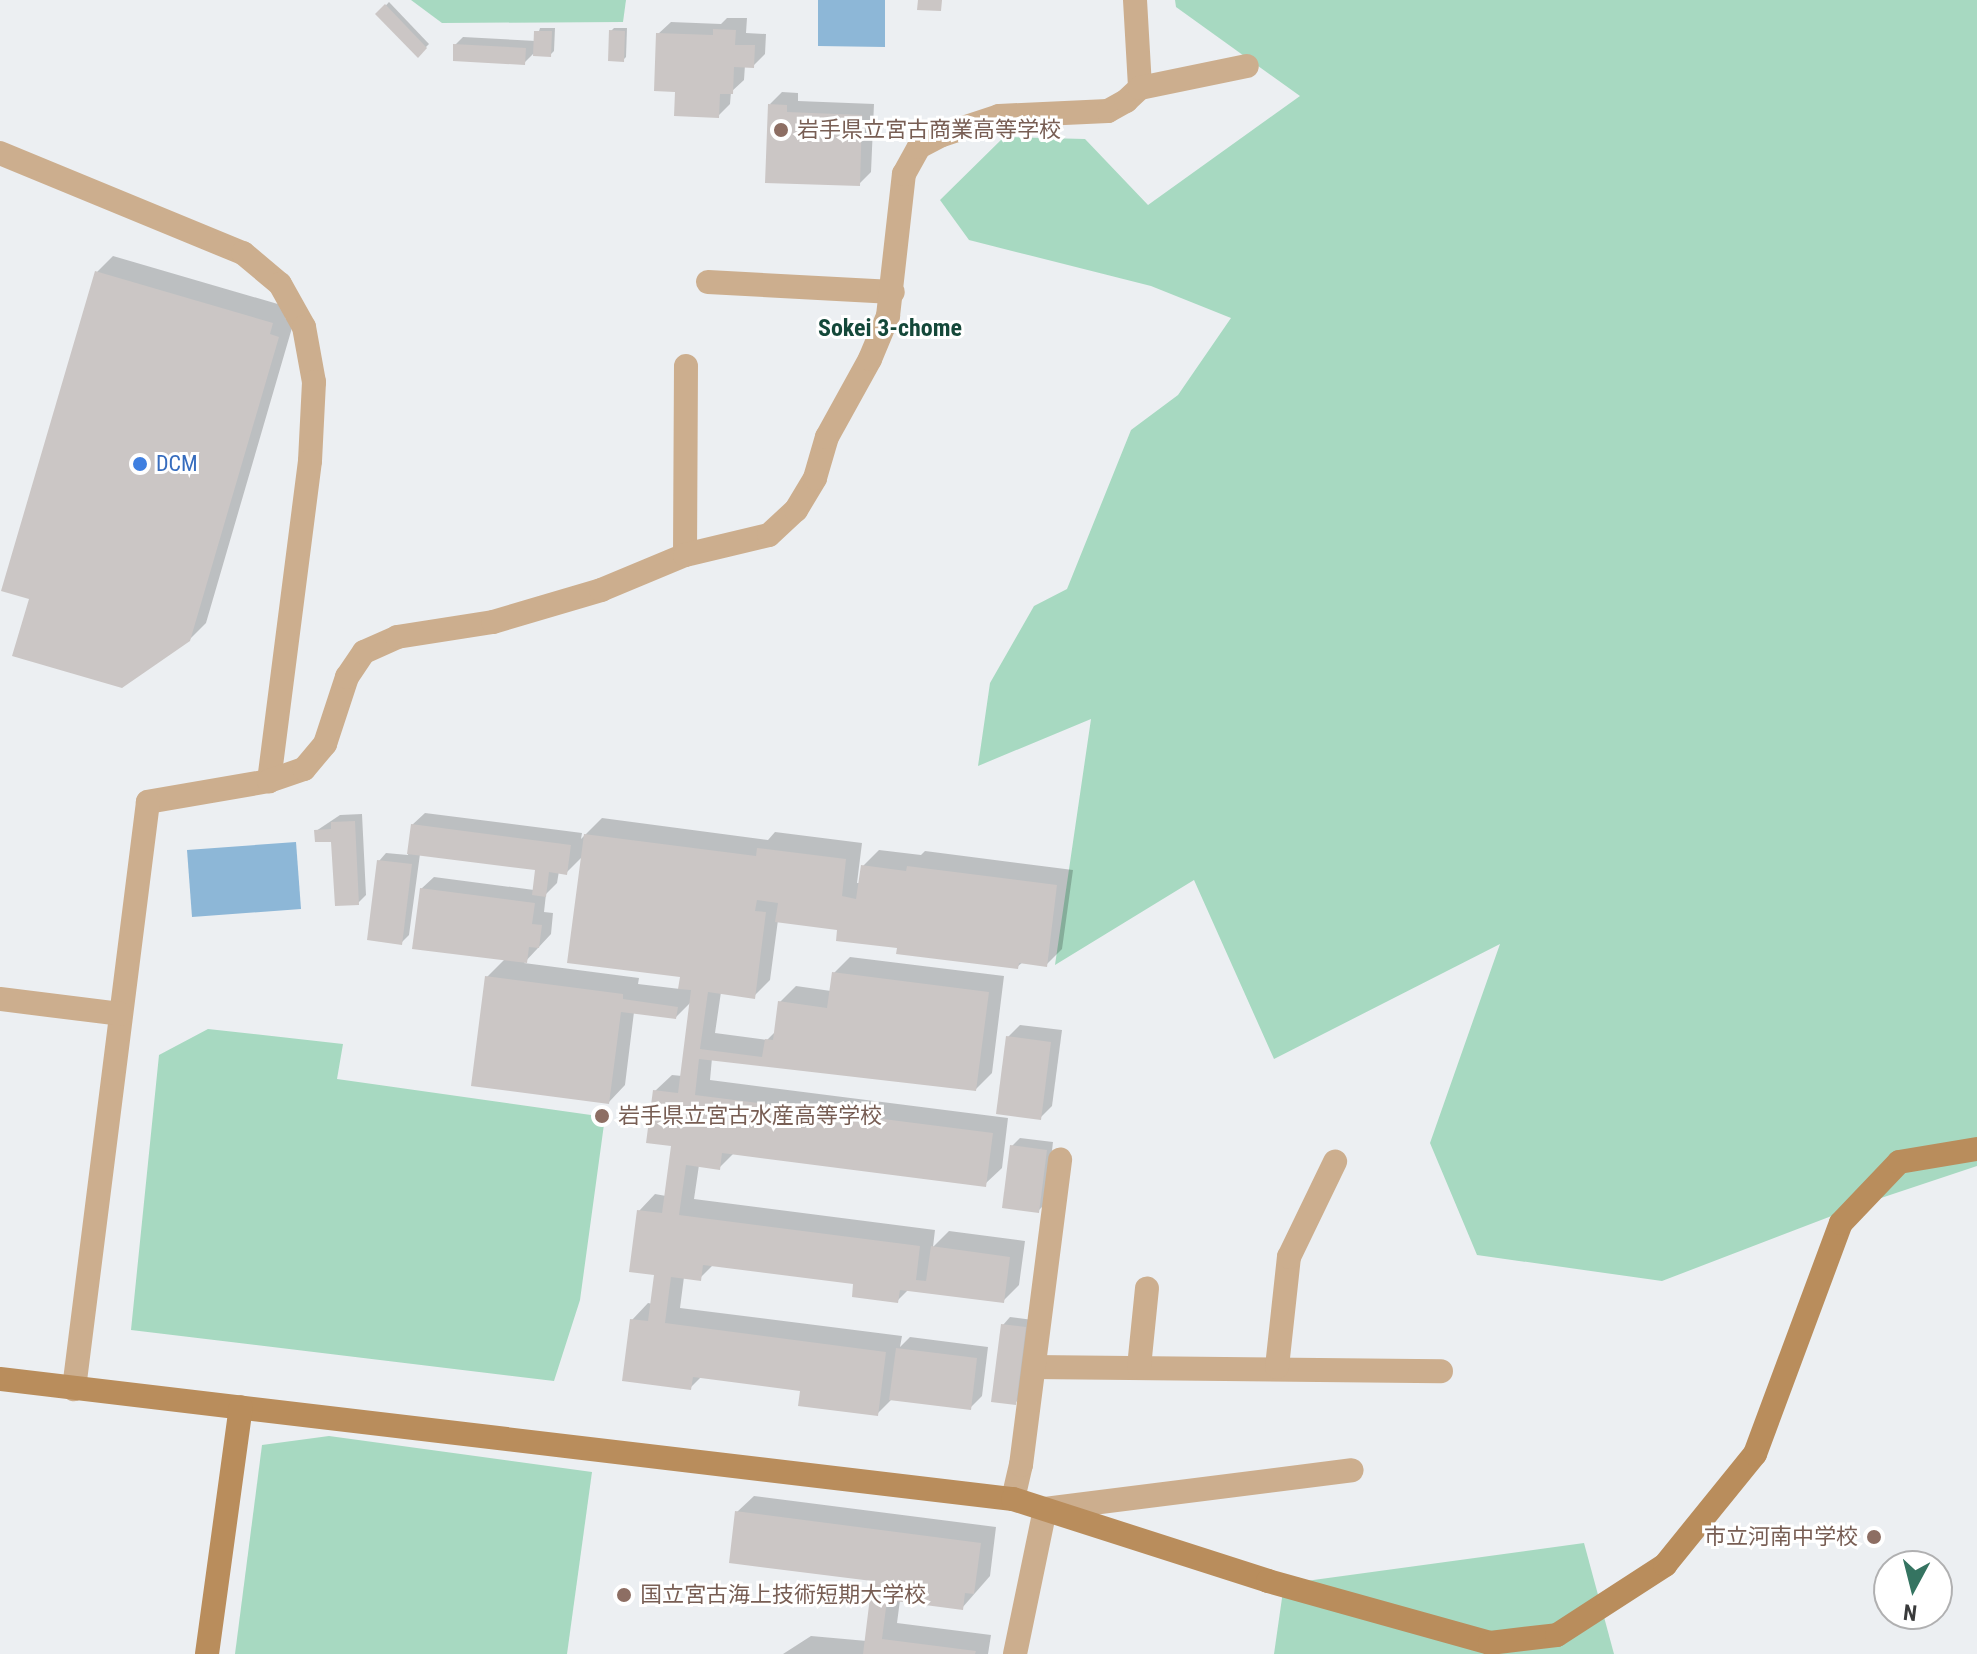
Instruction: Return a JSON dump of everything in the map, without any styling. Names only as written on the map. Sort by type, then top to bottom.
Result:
[{"type":"street","points":[[1135,0],[1140,88]]},
{"type":"street","points":[[74,1389],[148,802],[269,781],[304,769],[325,744],[347,677],[364,652],[397,637],[493,622],[551,606],[685,555],[769,535],[796,510],[815,478],[827,437],[870,359],[888,316],[904,174],[919,147],[942,135],[999,116],[1108,111],[1140,88],[1247,66]]},
{"type":"street","points":[[0,153],[243,253],[280,284],[304,327],[314,382],[310,461],[269,781]]},
{"type":"street","points":[[708,282],[893,292]]},
{"type":"street","points":[[685,555],[686,366]]},
{"type":"street","points":[[0,999],[120,1014]]},
{"type":"street","points":[[0,1379],[1013,1499],[1268,1581],[1490,1643],[1557,1635],[1665,1565],[1755,1454],[1841,1223],[1899,1162],[1977,1149]]},
{"type":"street","points":[[1013,1499],[1034,1367],[1060,1159]]},
{"type":"street","points":[[1277,1367],[1289,1257],[1335,1162]]},
{"type":"street","points":[[1139,1367],[1147,1288]]},
{"type":"street","points":[[1034,1367],[1441,1371]]},
{"type":"street","points":[[207,1654],[241,1407]]},
{"type":"street","points":[[1045,1509],[1352,1470]]},
{"type":"street","points":[[1015,1654],[1045,1509]]},
{"type":"green space","points":[[411,0],[626,0],[623,22],[442,23]]},
{"type":"green space","points":[[1175,0],[1977,0],[1977,1166],[1863,1204],[1662,1281],[1477,1255],[1430,1143],[1500,944],[1274,1059],[1194,880],[1055,965],[1091,719],[978,766],[990,683],[1034,606],[1067,589],[1131,430],[1178,395],[1231,318],[1151,286],[969,240],[940,200],[1004,137],[1085,139],[1148,205],[1300,96],[1176,7]]},
{"type":"green space","points":[[208,1029],[343,1044],[337,1079],[605,1117],[580,1300],[554,1381],[131,1330],[159,1055]]},
{"type":"green space","points":[[329,1436],[592,1472],[567,1654],[235,1654],[262,1445]]},
{"type":"green space","points":[[1584,1543],[1614,1654],[1274,1654],[1284,1584]]},
{"type":"water","points":[[818,0],[885,0],[885,47],[818,46]]},
{"type":"water","points":[[296,842],[301,909],[192,917],[187,850]]},
{"type":"building","points":[[918,0],[942,0],[941,11],[917,10]]},
{"type":"building","points":[[385,4],[427,48],[418,58],[375,14]]},
{"type":"building","points":[[713,29],[736,30],[735,45],[755,45],[754,68],[734,67],[733,94],[720,94],[719,118],[674,116],[675,92],[654,91],[656,33],[713,35]]},
{"type":"building","points":[[609,30],[625,31],[624,62],[608,61]]},
{"type":"building","points":[[534,31],[552,31],[551,57],[533,56]]},
{"type":"building","points":[[453,44],[526,48],[525,65],[453,61]]},
{"type":"building","points":[[768,104],[787,105],[787,112],[862,115],[860,186],[765,183]]},
{"type":"building","name":"DCM","points":[[95,271],[273,323],[270,334],[279,337],[190,641],[122,688],[12,656],[29,599],[1,591]]},
{"type":"building","points":[[355,821],[359,905],[335,906],[331,842],[315,842],[314,830],[331,829],[331,822]]},
{"type":"building","points":[[411,824],[571,845],[567,875],[549,872],[546,897],[532,895],[535,870],[407,854]]},
{"type":"building","points":[[584,834],[756,856],[757,848],[846,859],[842,896],[856,899],[861,865],[906,871],[907,866],[1057,885],[1047,967],[1019,963],[1018,969],[896,954],[897,948],[836,941],[837,930],[775,922],[778,903],[757,900],[755,911],[766,912],[755,999],[708,992],[700,1049],[762,1057],[765,1039],[773,1040],[778,1001],[827,1008],[832,972],[989,992],[976,1091],[699,1059],[695,1095],[993,1133],[986,1187],[722,1153],[720,1170],[686,1165],[679,1215],[920,1246],[916,1280],[926,1281],[931,1246],[1010,1257],[1004,1303],[900,1290],[898,1303],[852,1297],[853,1284],[703,1265],[701,1281],[671,1277],[665,1323],[886,1352],[878,1416],[798,1406],[800,1391],[693,1377],[691,1390],[622,1381],[630,1319],[648,1321],[654,1275],[629,1272],[637,1210],[662,1213],[671,1146],[646,1143],[653,1090],[678,1093],[691,990],[678,989],[680,977],[567,963]]},
{"type":"building","points":[[377,860],[412,864],[402,945],[367,940]]},
{"type":"building","points":[[420,888],[535,903],[532,924],[542,925],[539,948],[529,947],[527,963],[412,949]]},
{"type":"building","points":[[485,976],[623,994],[623,999],[678,1007],[676,1019],[621,1012],[609,1104],[471,1086]]},
{"type":"building","points":[[1006,1036],[1051,1042],[1041,1120],[996,1114]]},
{"type":"building","points":[[1010,1145],[1047,1150],[1039,1213],[1002,1208]]},
{"type":"building","points":[[1001,1324],[1026,1327],[1016,1405],[991,1402]]},
{"type":"building","points":[[896,1348],[977,1358],[971,1410],[889,1400]]},
{"type":"building","points":[[735,1511],[981,1543],[974,1594],[965,1593],[963,1610],[887,1600],[882,1639],[976,1651],[975,1654],[863,1654],[872,1581],[729,1563]]},
{"type":"place","name":"岩手県立宮古商業高等学校","points":[[781,130]]},
{"type":"place","name":"DCM","points":[[140,464]]},
{"type":"place","name":"岩手県立宮古水産高等学校","points":[[602,1116]]},
{"type":"place","name":"市立河南中学校","points":[[1874,1537]]},
{"type":"place","name":"国立宮古海上技術短期大学校","points":[[624,1595]]},
{"type":"district","name":"Sokei 3-chome","points":[[890,329]]}]
